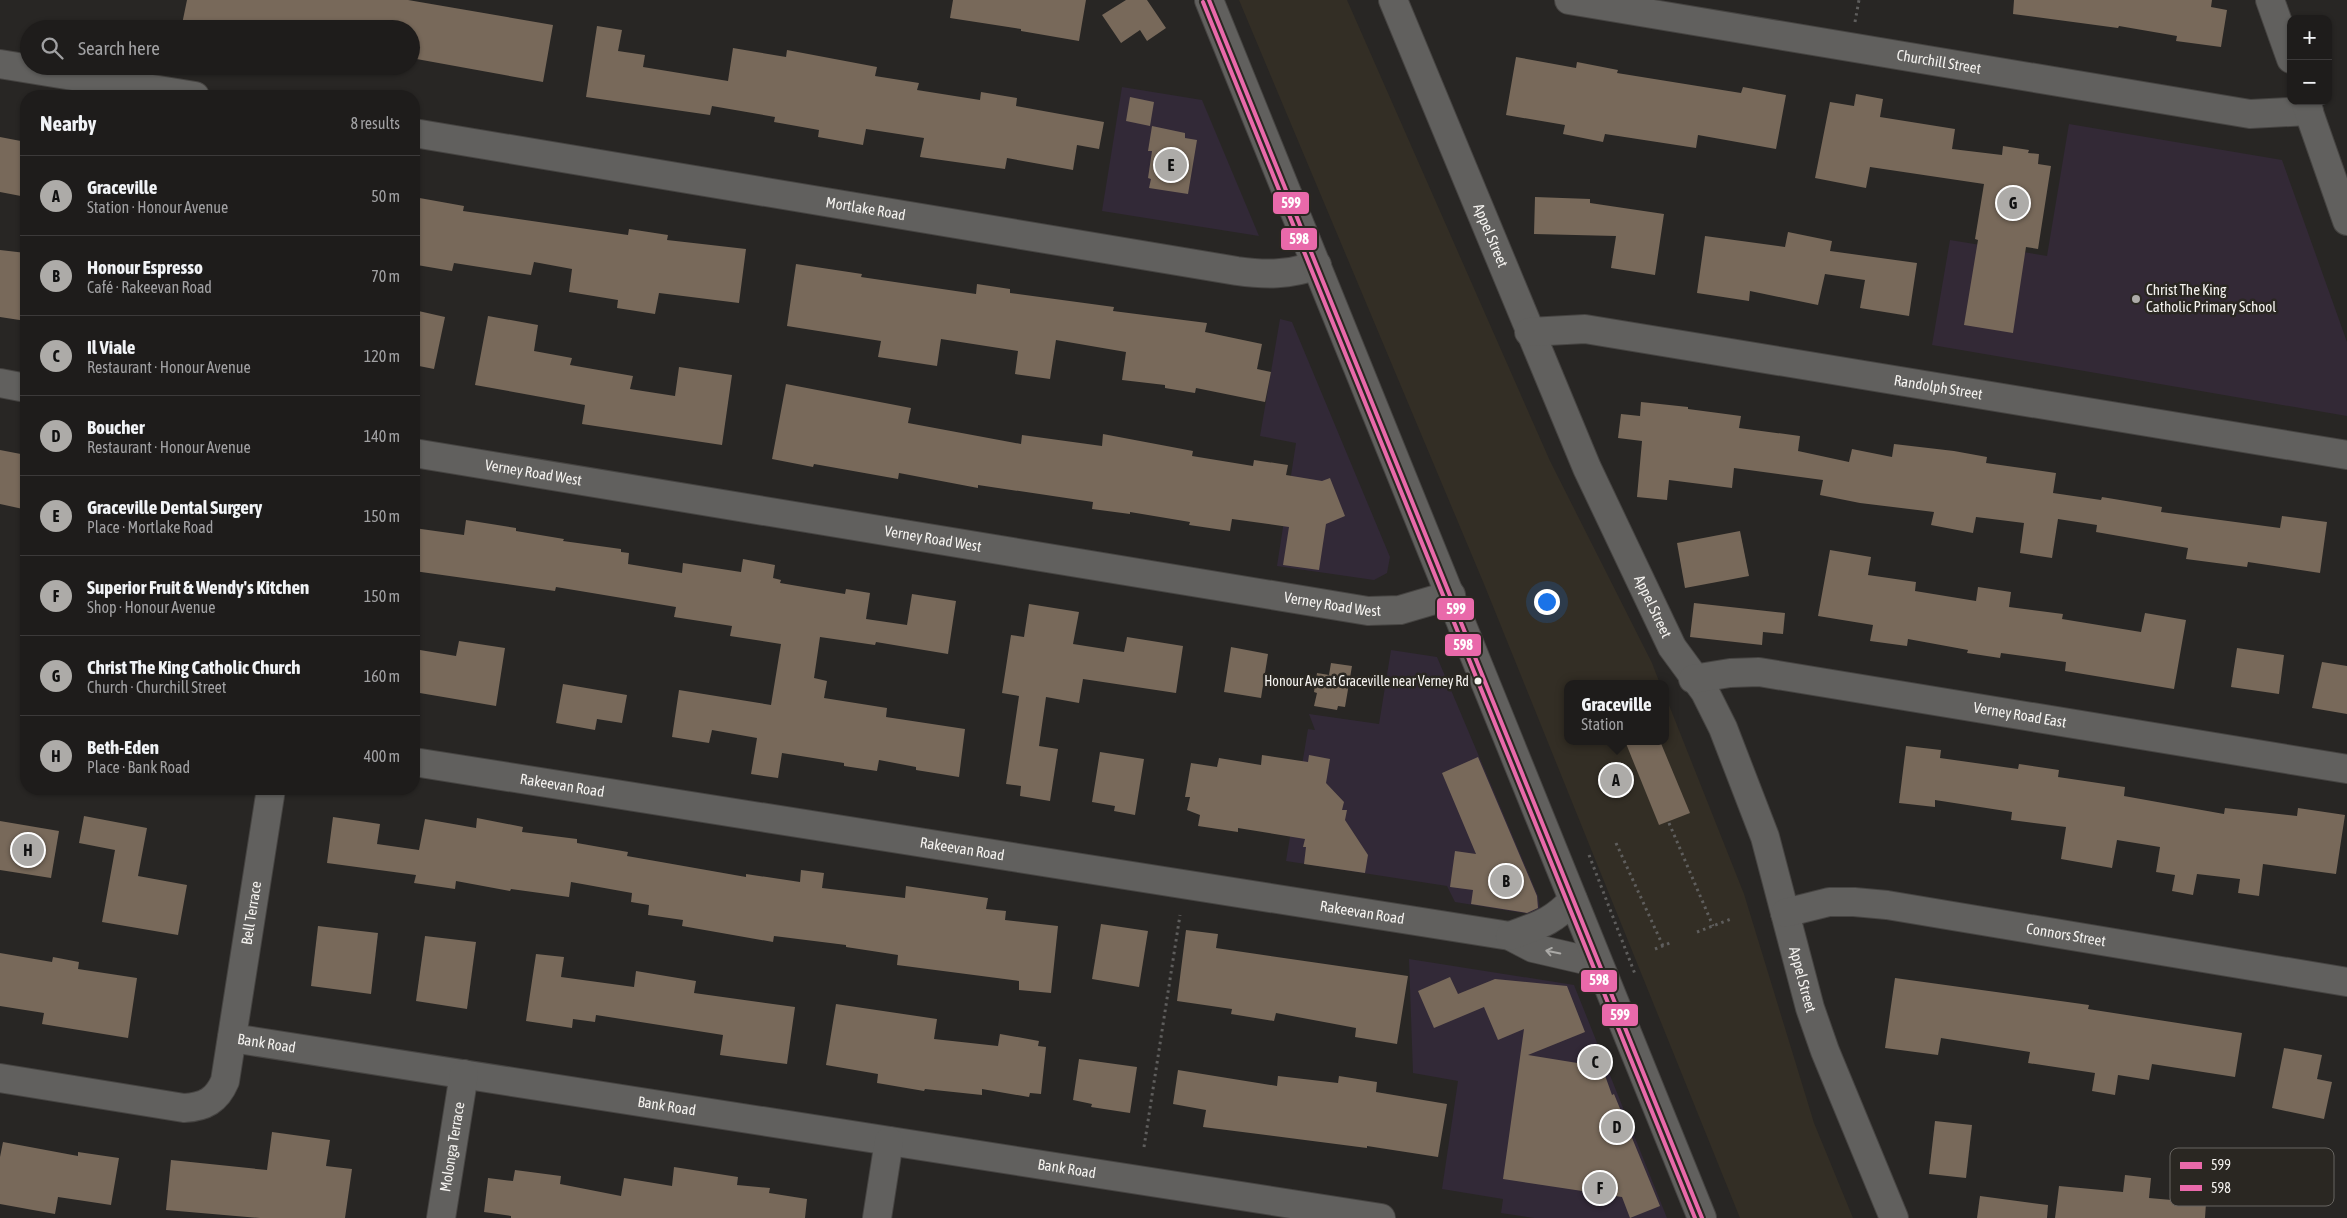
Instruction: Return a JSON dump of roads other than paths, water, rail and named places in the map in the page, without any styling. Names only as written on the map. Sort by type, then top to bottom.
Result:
[{"type":"street","points":[[1209,0],[1702,1218]]},
{"type":"street","name":"Appel Street","points":[[1393,0],[1586,468],[1672,647],[1714,708],[1750,797],[1774,867],[1810,1008],[1824,1051],[1894,1218]]},
{"type":"street","name":"Churchill Street","points":[[1569,0],[2250,114],[2307,106]]},
{"type":"street","points":[[2270,0],[2287,48]]},
{"type":"street","points":[[0,64],[20,67]]},
{"type":"street","points":[[67,75],[158,90]]},
{"type":"street","points":[[2307,106],[2347,221]]},
{"type":"street","name":"Mortlake Road","points":[[420,134],[1262,275],[1290,274],[1317,265]]},
{"type":"street","name":"Randolph Street","points":[[1529,332],[1585,329],[2347,455]]},
{"type":"street","points":[[0,384],[20,387]]},
{"type":"street","name":"Verney Road West","points":[[420,454],[1368,611],[1400,610],[1451,596]]},
{"type":"street","name":"Verney Road East","points":[[1694,679],[1730,673],[1759,672],[2347,769]]},
{"type":"street","name":"Rakeevan Road","points":[[420,763],[1510,936],[1533,948],[1598,964]]},
{"type":"street","name":"Bell Terrace","points":[[232,1038],[270,795]]},
{"type":"street","name":"Rakeevan Road","points":[[1510,936],[1549,922],[1573,900]]},
{"type":"street","name":"Connors Street","points":[[1786,913],[1829,902],[1887,905],[2347,982]]},
{"type":"street","name":"Bank Road","points":[[0,1078],[175,1107],[201,1107],[217,1096],[222,1088],[232,1038],[889,1141],[1313,1213],[1381,1218]]},
{"type":"street","name":"Molonga Terrace","points":[[441,1218],[464,1074]]},
{"type":"street","points":[[877,1218],[889,1141]]},
{"type":"place","name":"Graceville Dental Surgery","points":[[1171,165]]},
{"type":"place","name":"Christ The King Catholic Church","points":[[2013,203]]},
{"type":"place","name":"Christ The King Catholic Primary School","points":[[2136,299]]},
{"type":"place","name":"Honour Ave at Graceville near Verney Rd","points":[[1478,681]]},
{"type":"place","name":"Graceville","points":[[1616,780]]},
{"type":"place","name":"Beth-Eden","points":[[28,850]]},
{"type":"place","name":"Honour Espresso","points":[[1506,881]]},
{"type":"place","name":"Il Viale","points":[[1595,1062]]},
{"type":"place","name":"Boucher","points":[[1617,1127]]},
{"type":"place","name":"Superior Fruit & Wendy's Kitchen","points":[[1600,1188]]}]
